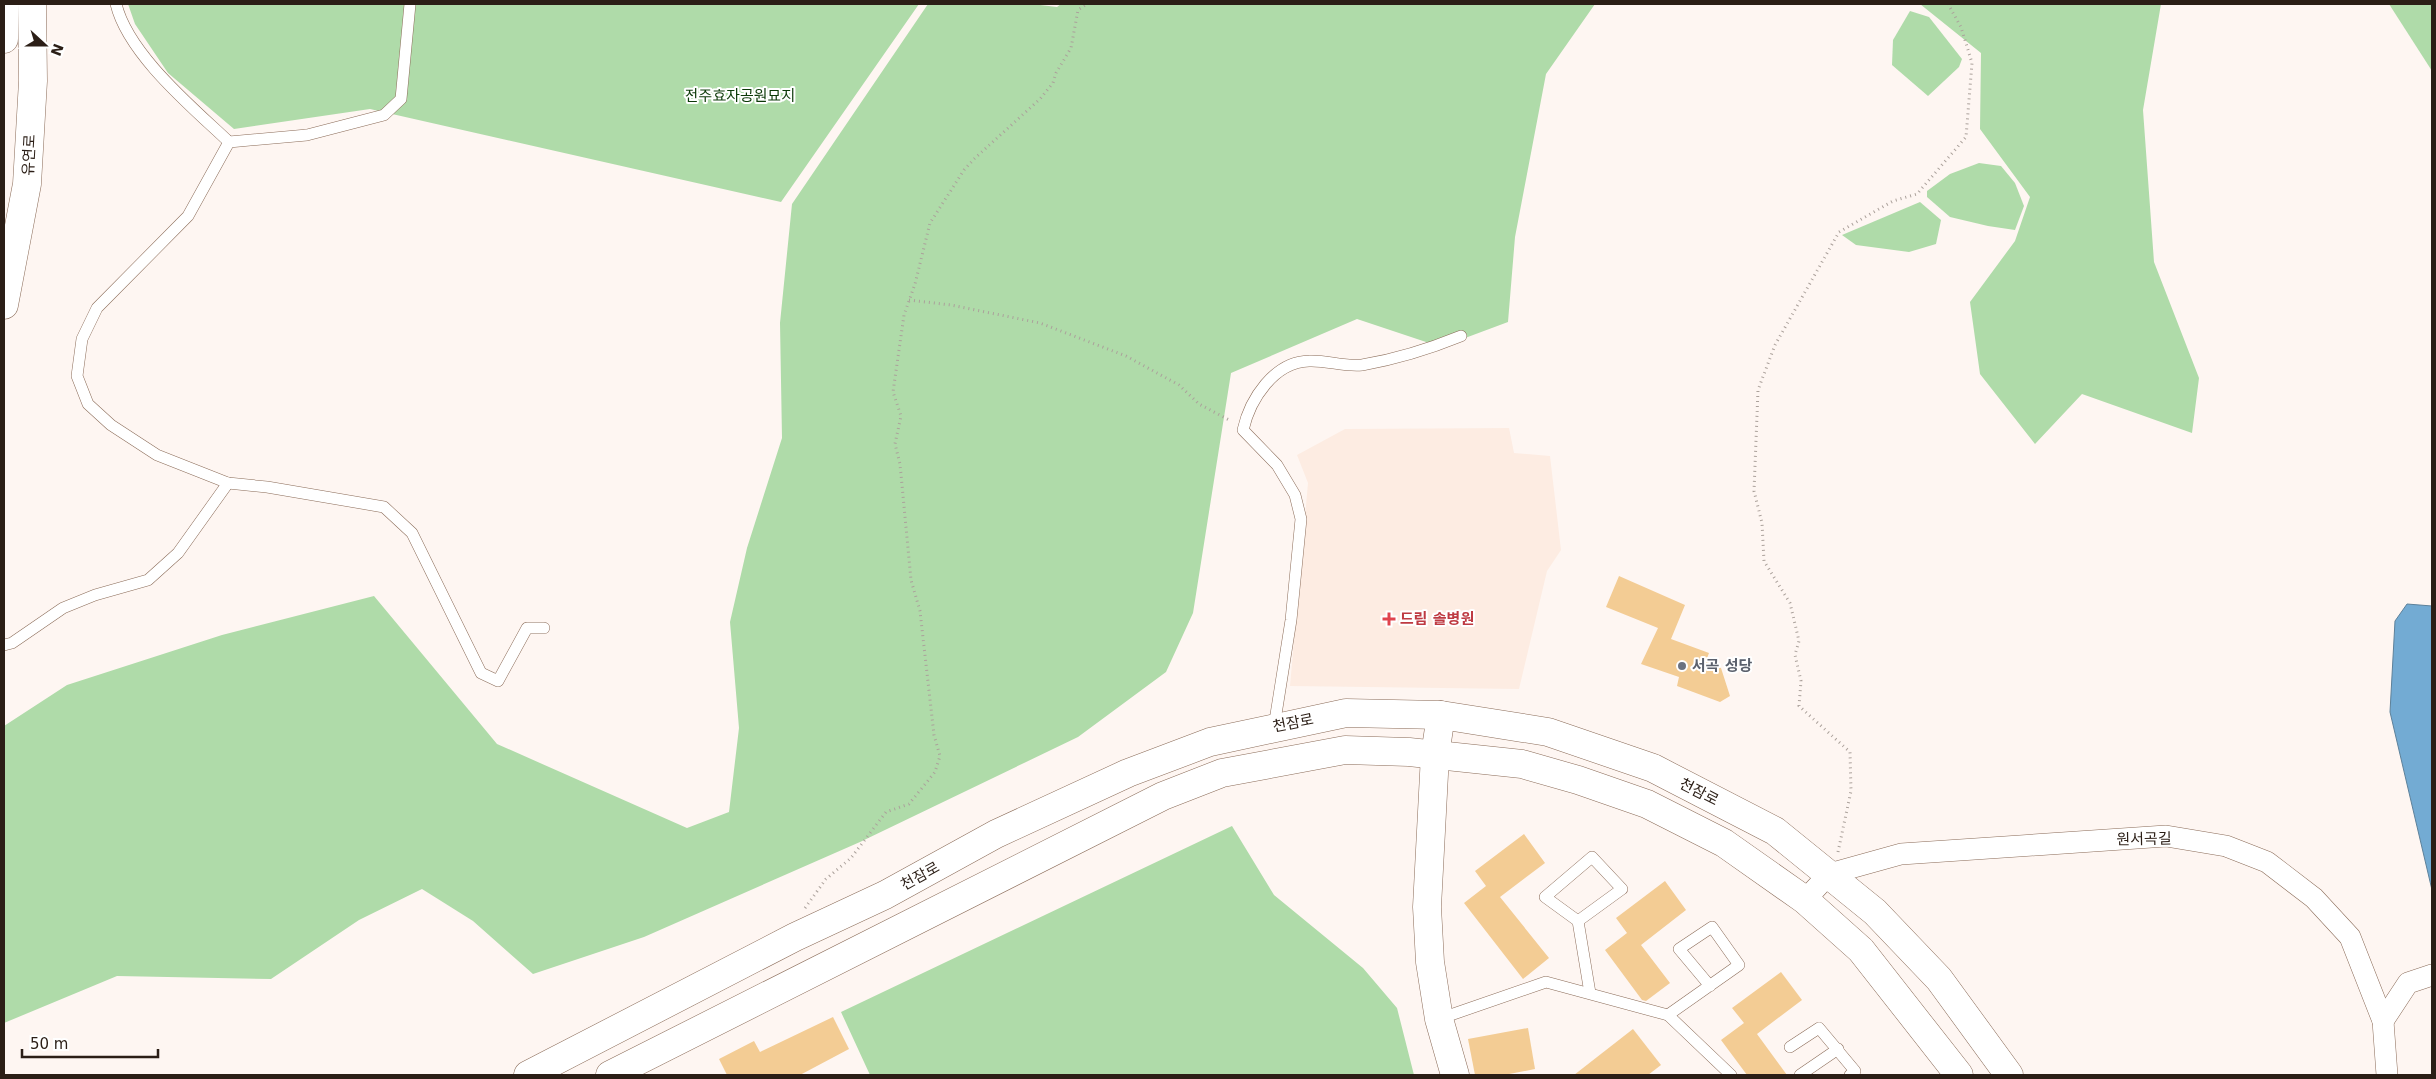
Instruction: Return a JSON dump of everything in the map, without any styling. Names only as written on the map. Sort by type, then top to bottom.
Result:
[{"type":"street","points":[[4,4],[4,39]]},
{"type":"street","name":"유연로","points":[[4,305],[27,184],[33,82],[32,4]]},
{"type":"street","name":"천잠로","points":[[528,1075],[795,937],[885,895],[996,834],[1128,774],[1210,742],[1346,713],[1441,715],[1548,732],[1653,768],[1775,831],[1833,873],[1875,912],[1939,979],[2009,1075]]},
{"type":"street","points":[[1441,715],[1435,755],[1427,907],[1430,962],[1439,1019],[1455,1075]]},
{"type":"street","points":[[610,1075],[1162,796],[1222,773],[1276,761],[1345,750],[1435,755],[1522,764],[1578,780],[1647,804],[1724,843],[1805,900],[1861,950],[1959,1075]]},
{"type":"street","name":"원서곡길","points":[[1833,873],[1900,854],[2166,836],[2226,846],[2267,862],[2314,898],[2350,937],[2382,1022],[2387,1075]]},
{"type":"street","points":[[1805,900],[1833,873]]},
{"type":"street","points":[[2382,1022],[2408,983],[2432,975]]},
{"type":"lane","points":[[116,4],[131,36],[160,78],[229,142],[307,135],[384,115],[401,99],[410,4]]},
{"type":"lane","points":[[229,142],[188,216],[97,308],[82,339],[77,376],[88,404],[111,425],[157,455],[228,483],[267,487],[384,507],[412,533],[481,673],[498,681],[527,628],[544,628]]},
{"type":"lane","points":[[1274,727],[1291,620],[1301,519],[1295,495],[1277,465],[1243,430],[1258,393],[1284,367],[1308,361],[1360,365],[1427,350],[1461,336]]},
{"type":"lane","points":[[4,645],[12,643],[63,608],[95,595],[148,580],[178,553],[228,483]]},
{"type":"lane","points":[[1578,921],[1622,888],[1592,857],[1544,897],[1578,921],[1590,993]]},
{"type":"lane","points":[[1668,1015],[1710,986],[1740,965],[1712,927],[1679,949],[1710,986]]},
{"type":"lane","points":[[1439,1019],[1546,982],[1668,1015],[1731,1075]]},
{"type":"lane","points":[[1790,1047],[1819,1028],[1855,1071],[1850,1075]]},
{"type":"lane","points":[[1800,1075],[1838,1049]]},
{"type":"path","points":[[795,937],[803,910],[826,879],[851,858],[886,812],[909,804],[935,772],[940,756],[934,735],[920,611],[911,580],[900,464],[894,444],[901,416],[893,392],[904,315],[930,223],[941,204],[974,159],[1040,99],[1053,83],[1056,73],[1071,48],[1078,10],[1087,4]]},
{"type":"path","points":[[1833,873],[1851,790],[1850,752],[1798,706],[1801,681],[1795,655],[1799,641],[1790,603],[1764,561],[1762,523],[1754,491],[1758,390],[1775,345],[1839,232],[1893,201],[1917,194],[1966,137],[1972,62],[1961,26],[1948,4]]},
{"type":"path","points":[[909,300],[951,305],[1040,323],[1126,356],[1179,385],[1199,404],[1237,424]]},
{"type":"shaded area","points":[[1509,428],[1514,453],[1550,456],[1561,550],[1547,571],[1519,689],[1290,686],[1308,483],[1297,455],[1345,429]]},
{"type":"green space","name":"전주효자공원묘지","points":[[128,4],[919,4],[781,202],[370,109],[234,129],[168,73],[135,24]]},
{"type":"green space","points":[[928,4],[1032,4],[1057,7],[1061,4],[1595,4],[1546,74],[1515,237],[1508,322],[1441,347],[1357,319],[1231,373],[1193,613],[1166,672],[1078,737],[860,842],[644,937],[533,974],[473,921],[422,889],[359,920],[271,979],[117,976],[4,1023],[4,726],[67,685],[222,635],[374,596],[497,744],[687,828],[729,812],[739,728],[730,622],[747,548],[782,438],[780,323],[792,204]]},
{"type":"green space","points":[[1920,4],[2161,4],[2143,110],[2154,262],[2199,378],[2192,433],[2082,394],[2035,444],[1980,374],[1970,302],[2015,241],[2030,197],[1980,129],[1981,53]]},
{"type":"green space","points":[[2389,4],[2432,4],[2432,71]]},
{"type":"green space","points":[[1910,11],[1929,17],[1962,59],[1959,67],[1928,96],[1892,65],[1893,40]]},
{"type":"green space","points":[[1979,163],[2001,166],[2015,183],[2024,206],[2015,230],[1950,217],[1927,197],[1927,191],[1950,174]]},
{"type":"green space","points":[[1920,202],[1941,220],[1936,244],[1909,252],[1856,245],[1842,235]]},
{"type":"green space","points":[[1232,826],[1274,895],[1363,968],[1397,1008],[1414,1075],[870,1075],[841,1012]]},
{"type":"water","points":[[2407,604],[2432,606],[2432,890],[2390,712],[2395,621]]},
{"type":"building","points":[[1619,576],[1685,605],[1671,639],[1709,653],[1706,661],[1721,668],[1730,696],[1720,702],[1677,686],[1679,677],[1641,664],[1658,628],[1606,607]]},
{"type":"building","points":[[1524,834],[1545,863],[1500,897],[1549,958],[1523,979],[1464,903],[1486,886],[1475,871]]},
{"type":"building","points":[[1665,881],[1686,910],[1641,945],[1670,983],[1646,1001],[1642,1000],[1605,950],[1627,933],[1616,918]]},
{"type":"building","points":[[1781,972],[1802,1000],[1757,1034],[1787,1075],[1747,1075],[1721,1040],[1744,1023],[1732,1008]]},
{"type":"building","points":[[833,1017],[849,1049],[800,1075],[727,1075],[719,1059],[754,1041],[760,1052]]},
{"type":"building","points":[[1528,1028],[1535,1069],[1504,1075],[1475,1075],[1468,1039]]},
{"type":"building","points":[[1633,1029],[1661,1065],[1648,1075],[1574,1075]]},
{"type":"place","name":"드림 솔병원","points":[[1389,619]]},
{"type":"place","name":"서곡 성당","points":[[1682,666]]}]
